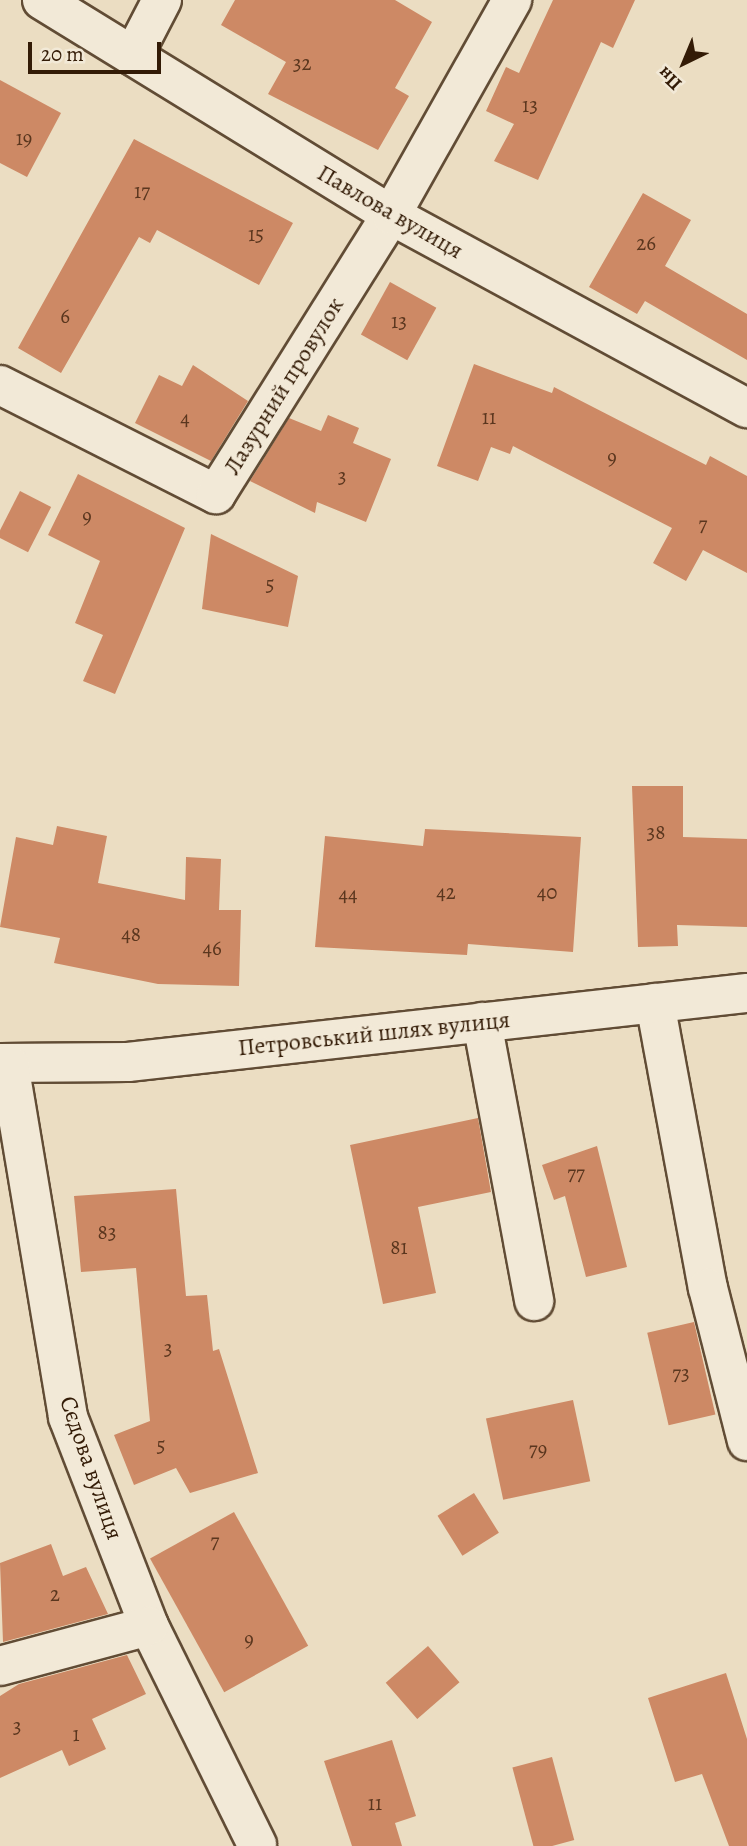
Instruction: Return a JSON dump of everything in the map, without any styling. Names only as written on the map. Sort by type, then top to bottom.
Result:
[{"type":"street","name":"Павлова вулиця","points":[[42,0],[391,215],[747,408]]},
{"type":"street","points":[[133,57],[162,0]]},
{"type":"street","points":[[391,215],[512,0]]},
{"type":"street","name":"Лазурний провулок","points":[[0,385],[216,494],[391,215]]},
{"type":"street","name":"Петровський шлях вулиця","points":[[5,1063],[128,1062],[747,993]]},
{"type":"street","points":[[655,1003],[708,1288],[747,1441]]},
{"type":"street","points":[[482,1022],[534,1301]]},
{"type":"street","name":"Сєдова вулиця","points":[[5,1063],[68,1417],[149,1626],[257,1845]]},
{"type":"street","points":[[0,1666],[149,1626]]},
{"type":"building","points":[[235,0],[395,0],[432,22],[395,88],[409,96],[378,150],[268,94],[286,62],[221,25]]},
{"type":"building","points":[[553,0],[635,0],[613,48],[601,42],[538,180],[494,161],[514,124],[486,111],[506,67],[519,73]]},
{"type":"building","points":[[0,80],[61,113],[27,177],[0,163]]},
{"type":"building","points":[[134,139],[293,223],[259,285],[157,230],[150,243],[139,237],[61,373],[18,348]]},
{"type":"building","points":[[643,193],[691,220],[665,266],[747,314],[747,360],[645,301],[637,314],[589,287]]},
{"type":"building","points":[[390,282],[436,308],[407,360],[361,334]]},
{"type":"building","points":[[474,364],[552,393],[554,387],[706,465],[710,456],[747,476],[747,573],[703,550],[686,581],[653,563],[672,528],[513,446],[510,454],[491,447],[478,481],[437,466]]},
{"type":"building","points":[[193,365],[248,401],[211,461],[135,423],[159,375],[182,386]]},
{"type":"building","points":[[328,415],[359,428],[353,443],[391,459],[366,522],[317,502],[315,513],[250,481],[289,418],[321,431]]},
{"type":"building","points":[[78,474],[185,528],[115,694],[83,681],[103,635],[75,623],[100,561],[48,535]]},
{"type":"building","points":[[20,491],[51,507],[28,552],[0,538],[0,530]]},
{"type":"building","points":[[211,534],[298,576],[288,627],[202,609]]},
{"type":"building","points":[[632,786],[683,786],[683,837],[747,839],[747,927],[677,925],[678,946],[638,947]]},
{"type":"building","points":[[57,826],[107,836],[98,883],[185,900],[186,857],[221,859],[219,910],[241,910],[239,986],[158,984],[54,963],[60,938],[0,927],[16,837],[53,845]]},
{"type":"building","points":[[425,829],[581,837],[573,952],[468,944],[467,955],[315,947],[325,836],[423,846]]},
{"type":"building","points":[[478,1118],[491,1192],[418,1207],[436,1293],[383,1304],[350,1145]]},
{"type":"building","points":[[597,1146],[627,1267],[586,1277],[565,1196],[554,1200],[542,1165]]},
{"type":"building","points":[[176,1189],[186,1296],[207,1295],[213,1351],[219,1349],[258,1473],[190,1493],[176,1468],[134,1485],[114,1435],[150,1421],[136,1268],[81,1272],[74,1196]]},
{"type":"building","points":[[694,1322],[715,1415],[669,1425],[647,1333]]},
{"type":"building","points":[[573,1400],[590,1481],[503,1500],[486,1419]]},
{"type":"building","points":[[474,1493],[499,1533],[462,1556],[438,1516]]},
{"type":"building","points":[[234,1512],[308,1646],[224,1692],[150,1559]]},
{"type":"building","points":[[51,1544],[63,1576],[86,1567],[108,1614],[3,1642],[0,1563]]},
{"type":"building","points":[[428,1646],[459,1682],[417,1719],[386,1683]]},
{"type":"building","points":[[127,1655],[146,1694],[92,1719],[106,1749],[69,1766],[62,1750],[0,1778],[0,1696],[19,1684]]},
{"type":"building","points":[[726,1673],[747,1739],[747,1846],[729,1846],[702,1774],[675,1782],[648,1698]]},
{"type":"building","points":[[392,1740],[416,1816],[395,1823],[402,1846],[352,1846],[324,1761]]},
{"type":"building","points":[[552,1757],[574,1840],[552,1846],[533,1846],[512,1768]]}]
